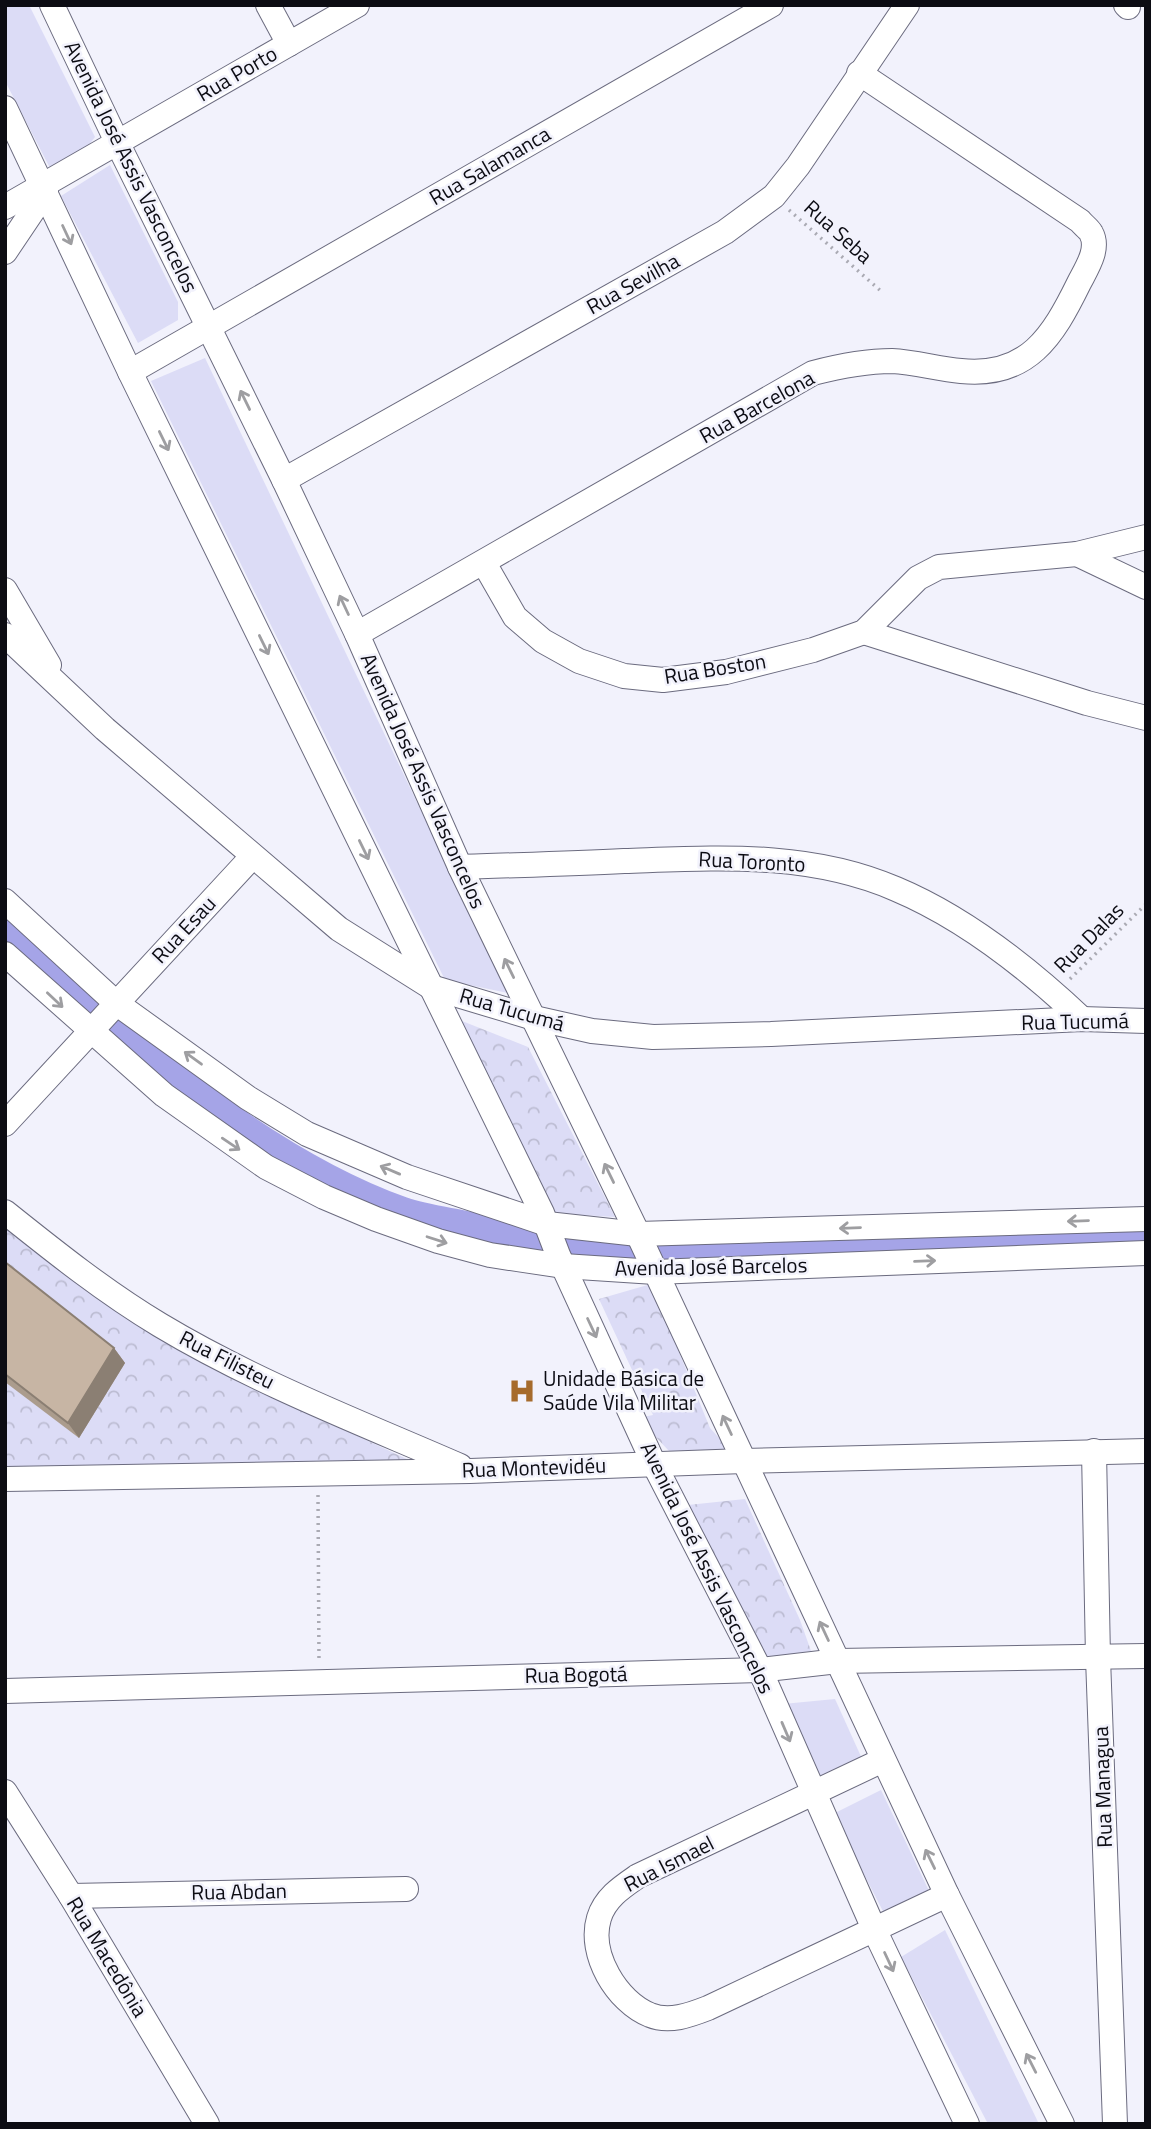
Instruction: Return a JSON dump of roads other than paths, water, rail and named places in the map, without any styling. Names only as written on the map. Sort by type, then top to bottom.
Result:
[{"type":"street","name":"Avenida José Assis Vasconcelos","points":[[52,5],[357,634],[460,867],[646,1251],[947,1895],[1062,2124]]},
{"type":"street","points":[[268,5],[289,44]]},
{"type":"street","name":"Rua Porto","points":[[45,189],[357,5]]},
{"type":"street","name":"Rua Salamanca","points":[[209,328],[771,5]]},
{"type":"street","name":"Rua Sevilha","points":[[284,480],[725,232],[774,196],[798,166],[907,5]]},
{"type":"street","name":"Rua Barcelona","points":[[357,634],[813,373],[850,364],[894,361],[964,372],[1005,369],[1031,356],[1052,331],[1089,264],[1094,248],[1091,234],[1080,221],[859,73]]},
{"type":"street","name":"Avenida José Assis Vasconcelos","points":[[5,108],[130,372],[555,1246],[654,1464],[760,1670],[874,1929],[967,2124]]},
{"type":"street","points":[[5,207],[45,189]]},
{"type":"street","points":[[5,252],[45,189]]},
{"type":"street","points":[[130,372],[209,328]]},
{"type":"street","name":"Rua Boston","points":[[484,563],[515,617],[543,641],[579,661],[624,676],[663,680],[726,672],[813,650],[864,632],[918,578],[939,567],[1077,554],[1146,537]]},
{"type":"street","points":[[1077,554],[1146,587]]},
{"type":"street","points":[[6,593],[64,691]]},
{"type":"street","points":[[864,632],[1087,703],[1146,718]]},
{"type":"street","name":"Rua Tucumá","points":[[5,635],[64,691],[339,929],[431,987],[534,1018],[593,1031],[653,1037],[1082,1019],[1146,1020]]},
{"type":"street","name":"Rua Esau","points":[[5,1124],[253,856]]},
{"type":"street","name":"Rua Toronto","points":[[460,867],[726,857],[788,860],[831,868],[895,888],[941,912],[1003,952],[1055,993],[1082,1019]]},
{"type":"street","name":"Avenida José Barcelos","points":[[5,901],[103,1016],[164,1095],[266,1167],[324,1197],[438,1241],[490,1255],[555,1246],[646,1251],[1146,1253]]},
{"type":"street","name":"Avenida José Barcelos","points":[[5,954],[103,1016],[307,1134],[555,1246],[646,1251],[1146,1219]]},
{"type":"street","name":"Rua Filisteu","points":[[5,1212],[90,1280],[161,1326],[247,1373],[470,1471]]},
{"type":"street","name":"Rua Managua","points":[[1094,1451],[1098,1658],[1115,2124]]},
{"type":"street","name":"Rua Montevidéu","points":[[5,1479],[470,1471],[1146,1451]]},
{"type":"street","name":"Rua Bogotá","points":[[5,1691],[760,1670],[838,1661],[1146,1656]]},
{"type":"street","points":[[813,1795],[883,1760]]},
{"type":"street","name":"Rua Macedônia","points":[[5,1792],[71,1896],[207,2124]]},
{"type":"street","name":"Rua Ismael","points":[[813,1795],[638,1876],[613,1894],[599,1919],[597,1945],[609,1979],[628,2000],[652,2016],[683,2017],[708,2008],[874,1929]]},
{"type":"street","name":"Rua Abdan","points":[[71,1896],[406,1889]]},
{"type":"street","points":[[874,1929],[947,1895]]},
{"type":"waterway","points":[[5,934],[142,1054],[241,1130],[293,1163],[346,1191],[416,1219],[544,1245],[625,1257],[1146,1241]]},
{"type":"place","name":"Unidade Básica de Saúde Vila Militar","points":[[522,1391]]}]
